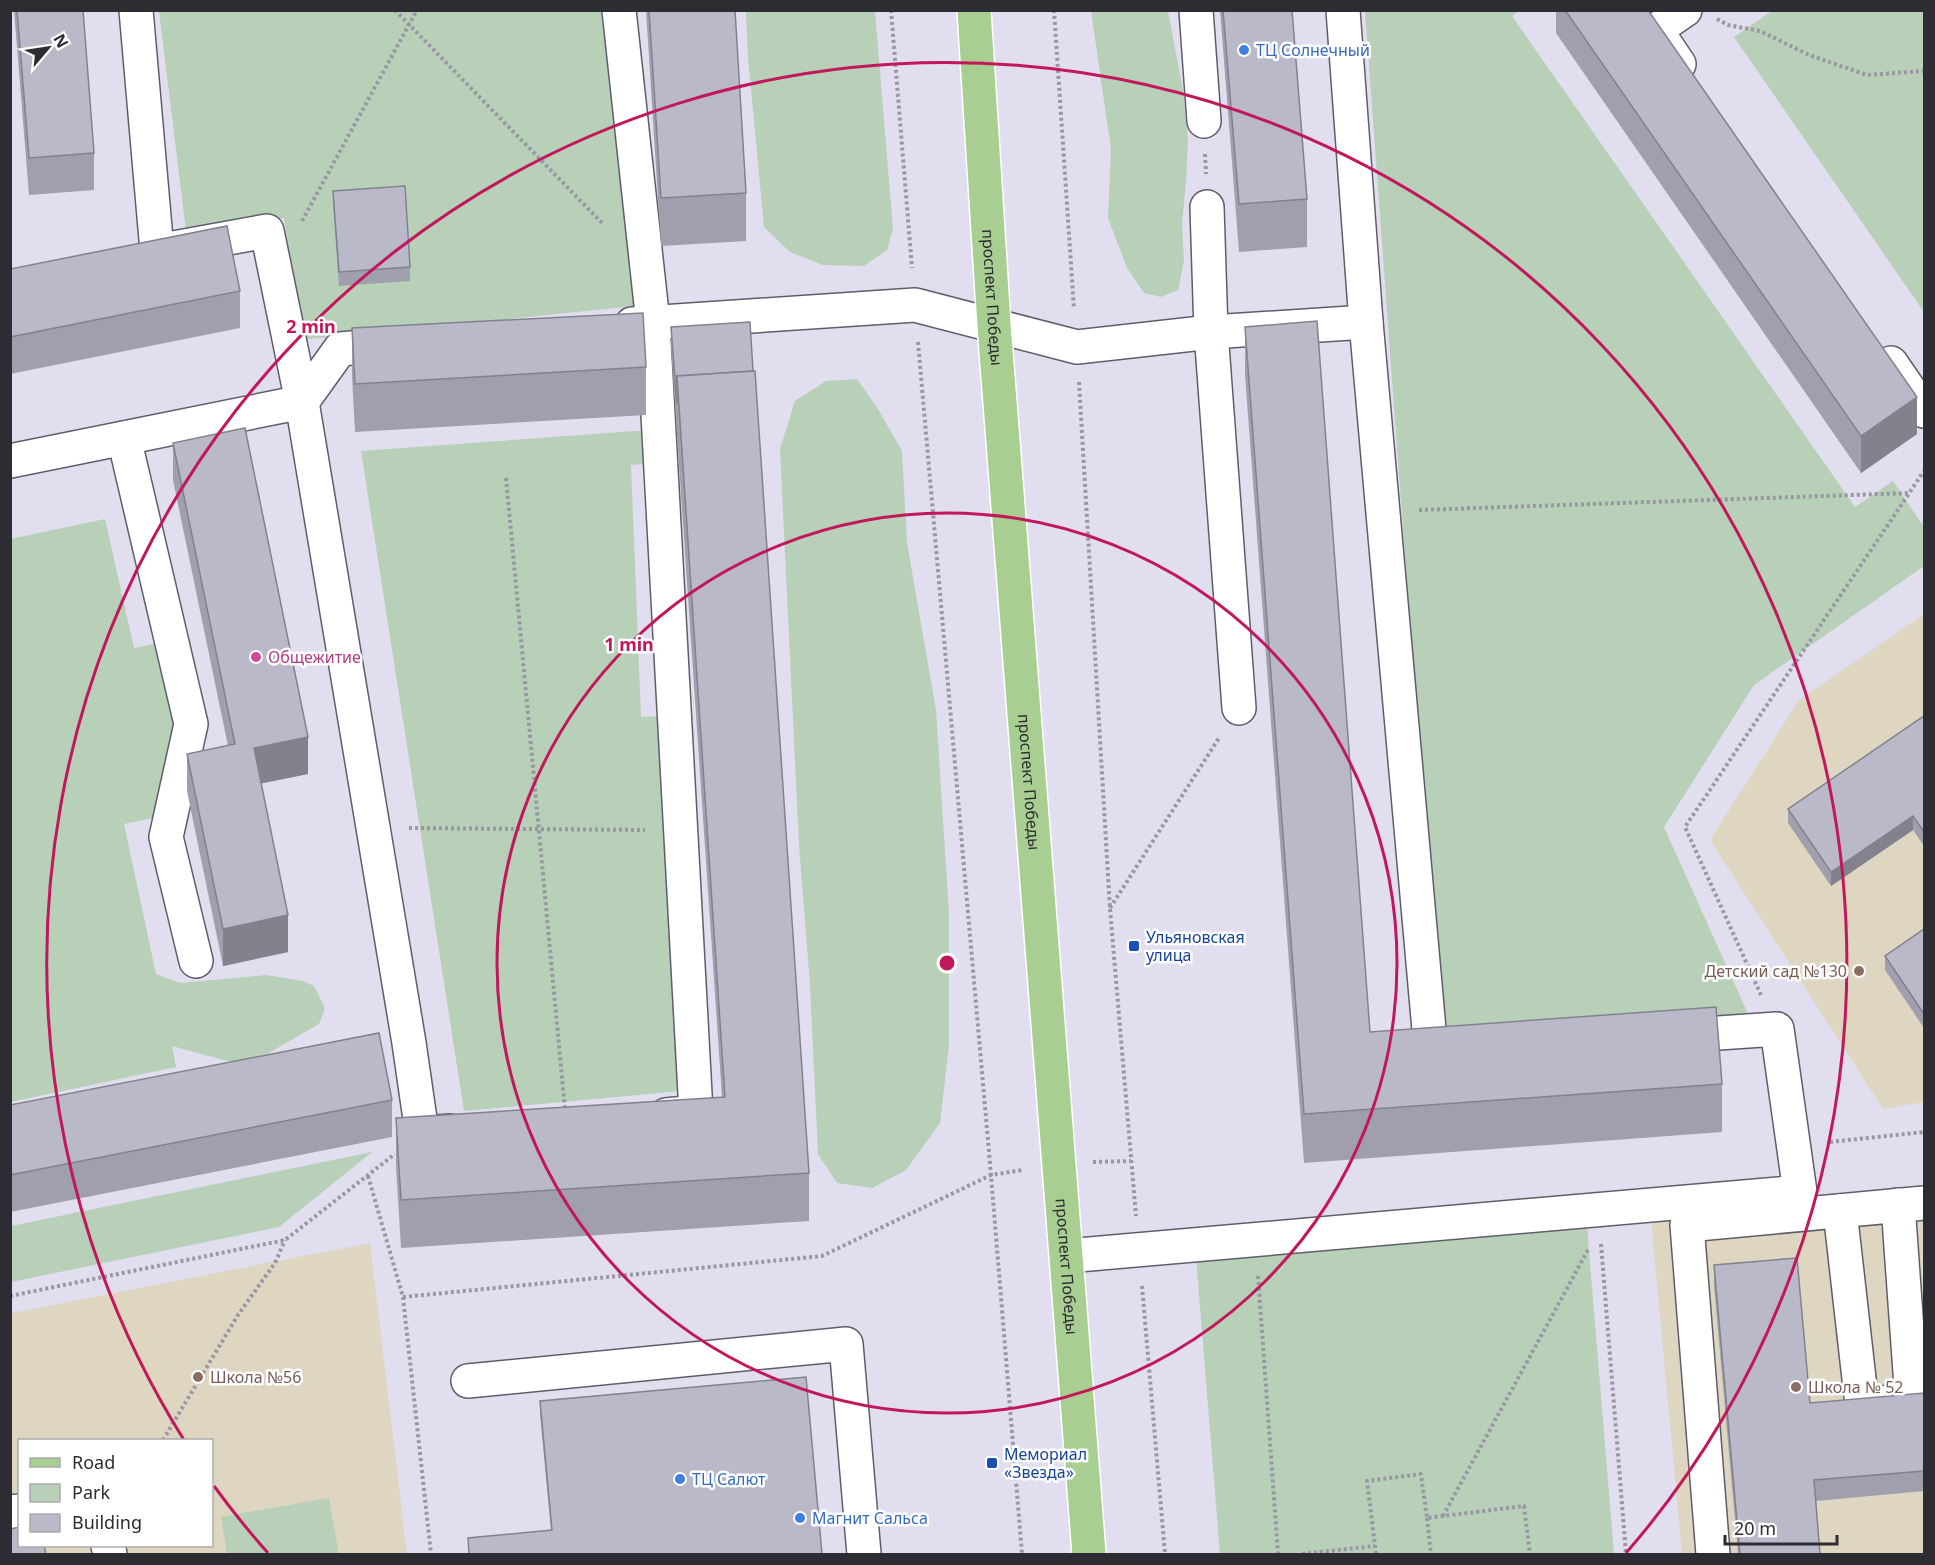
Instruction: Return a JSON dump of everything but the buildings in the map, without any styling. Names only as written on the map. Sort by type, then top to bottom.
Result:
[{"type":"main road","name":"проспект Победы","points":[[974,10],[994,325],[1089,1554]]},
{"type":"lane","points":[[136,10],[157,251]]},
{"type":"lane","points":[[619,10],[653,322],[696,1112],[637,1117]]},
{"type":"lane","points":[[1196,10],[1204,121]]},
{"type":"lane","points":[[1343,10],[1366,322],[1431,1052],[1479,1049]]},
{"type":"lane","points":[[1697,13],[1649,20],[1697,89]]},
{"type":"lane","points":[[1207,207],[1211,332],[1239,708]]},
{"type":"lane","points":[[123,258],[267,231],[302,402],[373,828],[397,1046],[422,1133],[477,1129]]},
{"type":"lane","points":[[607,326],[915,305],[1077,347],[1211,332],[1366,322]]},
{"type":"lane","points":[[10,461],[302,402],[340,349],[433,341]]},
{"type":"lane","points":[[1876,343],[1924,411]]},
{"type":"lane","points":[[124,438],[191,724],[166,837],[196,961]]},
{"type":"lane","points":[[1646,1038],[1777,1029],[1800,1192],[1687,1214]]},
{"type":"lane","points":[[1066,1256],[1256,1239],[1687,1214],[1840,1211],[1911,1204],[1912,1400],[1862,1405],[1840,1211]]},
{"type":"lane","points":[[1687,1214],[1713,1554]]},
{"type":"lane","points":[[468,1381],[846,1344],[864,1554]]},
{"type":"path","points":[[395,10],[606,226]]},
{"type":"path","points":[[275,272],[417,10]]},
{"type":"path","points":[[891,10],[992,1175],[1022,1554]]},
{"type":"path","points":[[1054,10],[1077,347],[1110,909],[1165,1554]]},
{"type":"path","points":[[1697,13],[1728,25],[1760,30],[1809,55],[1867,75],[1924,71]]},
{"type":"path","points":[[1204,121],[1207,207]]},
{"type":"path","points":[[1777,1029],[1685,827],[1924,471]]},
{"type":"path","points":[[506,478],[565,1111]]},
{"type":"path","points":[[1383,512],[1910,493]]},
{"type":"path","points":[[1110,909],[1239,708]]},
{"type":"path","points":[[373,828],[681,830]]},
{"type":"path","points":[[1793,1146],[1924,1132]]},
{"type":"path","points":[[10,1296],[285,1240],[422,1133]]},
{"type":"path","points":[[403,1297],[822,1256],[992,1175],[1060,1164]]},
{"type":"path","points":[[368,1176],[403,1297],[431,1554]]},
{"type":"path","points":[[1443,1516],[1598,1219]]},
{"type":"path","points":[[1598,1219],[1626,1554]]},
{"type":"path","points":[[1256,1239],[1278,1554]]},
{"type":"path","points":[[164,1439],[238,1315],[275,1263],[285,1240]]},
{"type":"path","points":[[1376,1554],[1367,1481],[1421,1474],[1431,1554]]},
{"type":"path","points":[[1427,1518],[1524,1506],[1530,1554]]},
{"type":"path","points":[[1302,1554],[1375,1546]]},
{"type":"shaded area","name":"Детский сад №130","points":[[1924,614],[1924,1102],[1883,1109],[1710,840],[1799,700]]},
{"type":"shaded area","name":"Школа № 52","points":[[1924,1188],[1924,1554],[1682,1554],[1651,1220]]},
{"type":"shaded area","name":"Школа №56","points":[[370,1243],[407,1554],[11,1554],[11,1313]]},
{"type":"green space","points":[[159,11],[601,11],[635,306],[300,340],[284,218],[186,231]]},
{"type":"green space","points":[[746,11],[875,11],[893,229],[887,250],[864,266],[823,265],[790,252],[764,227],[748,57]]},
{"type":"green space","points":[[1091,11],[1168,11],[1183,91],[1188,141],[1182,224],[1184,261],[1178,290],[1161,297],[1144,293],[1127,268],[1108,218],[1111,149]]},
{"type":"green space","points":[[1365,11],[1519,11],[1512,16],[1855,507],[1893,481],[1924,527],[1924,566],[1754,685],[1664,827],[1748,1014],[1440,1035]]},
{"type":"green space","points":[[1772,11],[1924,11],[1924,312],[1734,37]]},
{"type":"green space","points":[[857,379],[878,409],[902,451],[907,543],[936,710],[949,914],[949,1045],[940,1123],[906,1170],[872,1188],[837,1183],[818,1154],[810,985],[799,845],[780,449],[795,401],[826,381]]},
{"type":"green space","points":[[649,430],[654,463],[631,465],[641,717],[664,716],[681,1091],[464,1111],[361,451]]},
{"type":"green space","points":[[105,519],[134,648],[159,643],[175,715],[153,818],[124,824],[156,974],[181,983],[266,975],[303,981],[314,986],[325,1008],[319,1024],[267,1054],[231,1062],[172,1046],[176,1067],[11,1102],[10,539]]},
{"type":"green space","points":[[372,1152],[279,1227],[11,1282],[11,1226]]},
{"type":"green space","points":[[1587,1226],[1614,1554],[1220,1554],[1196,1257]]},
{"type":"green space","points":[[329,1498],[339,1554],[227,1554],[221,1517]]},
{"type":"place","name":"ТЦ Солнечный","points":[[1244,50]]},
{"type":"place","name":"Общежитие","points":[[256,657]]},
{"type":"place","name":"Ульяновская улица","points":[[1134,946]]},
{"type":"place","name":"Детский сад №130","points":[[1859,971]]},
{"type":"place","name":"Школа №56","points":[[198,1377]]},
{"type":"place","name":"Школа № 52","points":[[1796,1387]]},
{"type":"place","name":"Мемориал «Звезда»","points":[[992,1463]]},
{"type":"place","name":"ТЦ Салют","points":[[680,1479]]},
{"type":"place","name":"Магнит Сальса","points":[[800,1518]]}]
